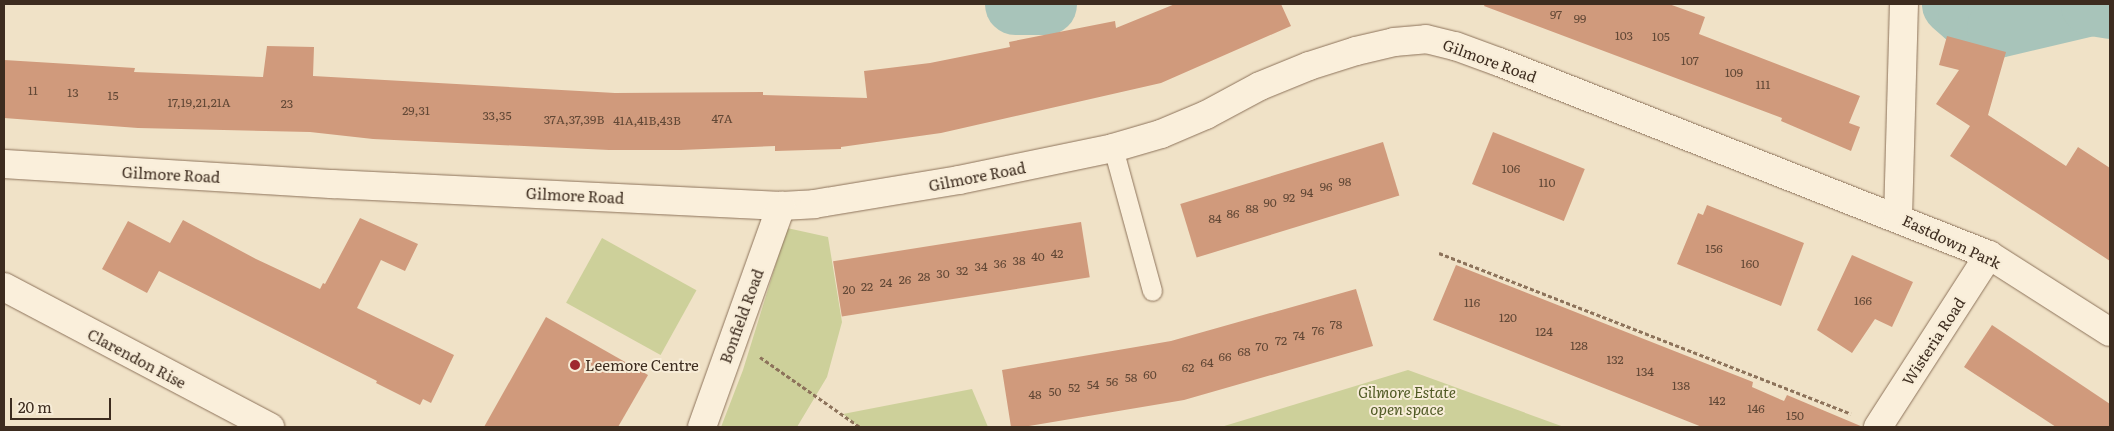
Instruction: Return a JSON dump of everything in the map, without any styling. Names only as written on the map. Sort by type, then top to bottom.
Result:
[{"type":"street","name":"Eastdown Park","points":[[1904,16],[1898,218],[1989,255],[2110,332]]},
{"type":"street","name":"Gilmore Road","points":[[4,164],[332,184],[781,206],[814,204],[887,193],[1113,148],[1161,134],[1188,123],[1260,86],[1309,66],[1356,51],[1394,42],[1426,39],[1455,46],[1499,62],[1898,218]]},
{"type":"street","name":"Bonfield Road","points":[[702,427],[781,206]]},
{"type":"street","name":"Wisteria Road","points":[[1879,426],[1989,255]]},
{"type":"street","name":"Clarendon Rise","points":[[4,287],[270,427]]},
{"type":"lane","points":[[1113,148],[1152,291]]},
{"type":"path","points":[[1439,253],[1879,426]]},
{"type":"path","points":[[733,339],[860,427]]},
{"type":"green space","points":[[787,228],[828,237],[842,322],[827,377],[797,427],[721,427],[743,370]]},
{"type":"green space","points":[[602,238],[696,290],[661,355],[566,303]]},
{"type":"green space","name":"Gilmore Estate open space","points":[[1408,370],[1564,427],[1221,427]]},
{"type":"green space","points":[[972,389],[988,427],[859,427],[843,414]]},
{"type":"building","points":[[1175,4],[1281,4],[1291,26],[1161,83],[941,133],[841,147],[841,149],[775,151],[775,146],[681,150],[609,150],[373,139],[310,132],[138,128],[4,118],[4,60],[135,68],[134,72],[263,77],[267,46],[314,47],[313,76],[615,93],[763,92],[763,95],[867,98],[864,71],[930,63],[1010,47],[1009,42],[1115,21],[1116,28]]},
{"type":"building","points":[[1485,4],[1669,4],[1705,17],[1699,34],[1860,96],[1849,123],[1860,127],[1851,151],[1781,121],[1782,118],[1484,6]]},
{"type":"building","points":[[1947,36],[2006,52],[1988,115],[2066,166],[2078,147],[2110,168],[2110,261],[1950,156],[1970,126],[1936,104],[1959,70],[1939,65]]},
{"type":"building","points":[[1493,132],[1585,169],[1564,221],[1472,184]]},
{"type":"building","points":[[1383,142],[1399,196],[1197,258],[1180,204]]},
{"type":"building","points":[[1707,205],[1804,243],[1781,306],[1677,264],[1698,213],[1703,215]]},
{"type":"building","points":[[360,218],[418,244],[405,271],[381,260],[357,308],[454,355],[431,403],[423,399],[420,405],[376,383],[377,381],[159,271],[147,293],[102,269],[128,221],[170,243],[183,220],[256,259],[320,289],[323,283],[325,284]]},
{"type":"building","points":[[1081,222],[1090,277],[842,317],[833,261]]},
{"type":"building","points":[[1852,255],[1913,282],[1892,327],[1875,319],[1852,353],[1817,330]]},
{"type":"building","points":[[1456,265],[1753,382],[1752,387],[1784,401],[1787,395],[1863,427],[1702,427],[1433,320]]},
{"type":"building","points":[[1356,289],[1373,346],[1184,400],[1023,427],[1011,427],[1002,370],[1171,341]]},
{"type":"building","name":"Leemore Centre","points":[[546,317],[648,375],[618,427],[484,427]]},
{"type":"building","points":[[1992,325],[2110,404],[2110,427],[2056,427],[1964,367]]},
{"type":"waterway","points":[[1015,4],[1046,4]]},
{"type":"waterway","points":[[1952,4],[1968,18],[1997,27],[2091,5],[2110,8]]},
{"type":"place","name":"Leemore Centre","points":[[575,365]]}]
